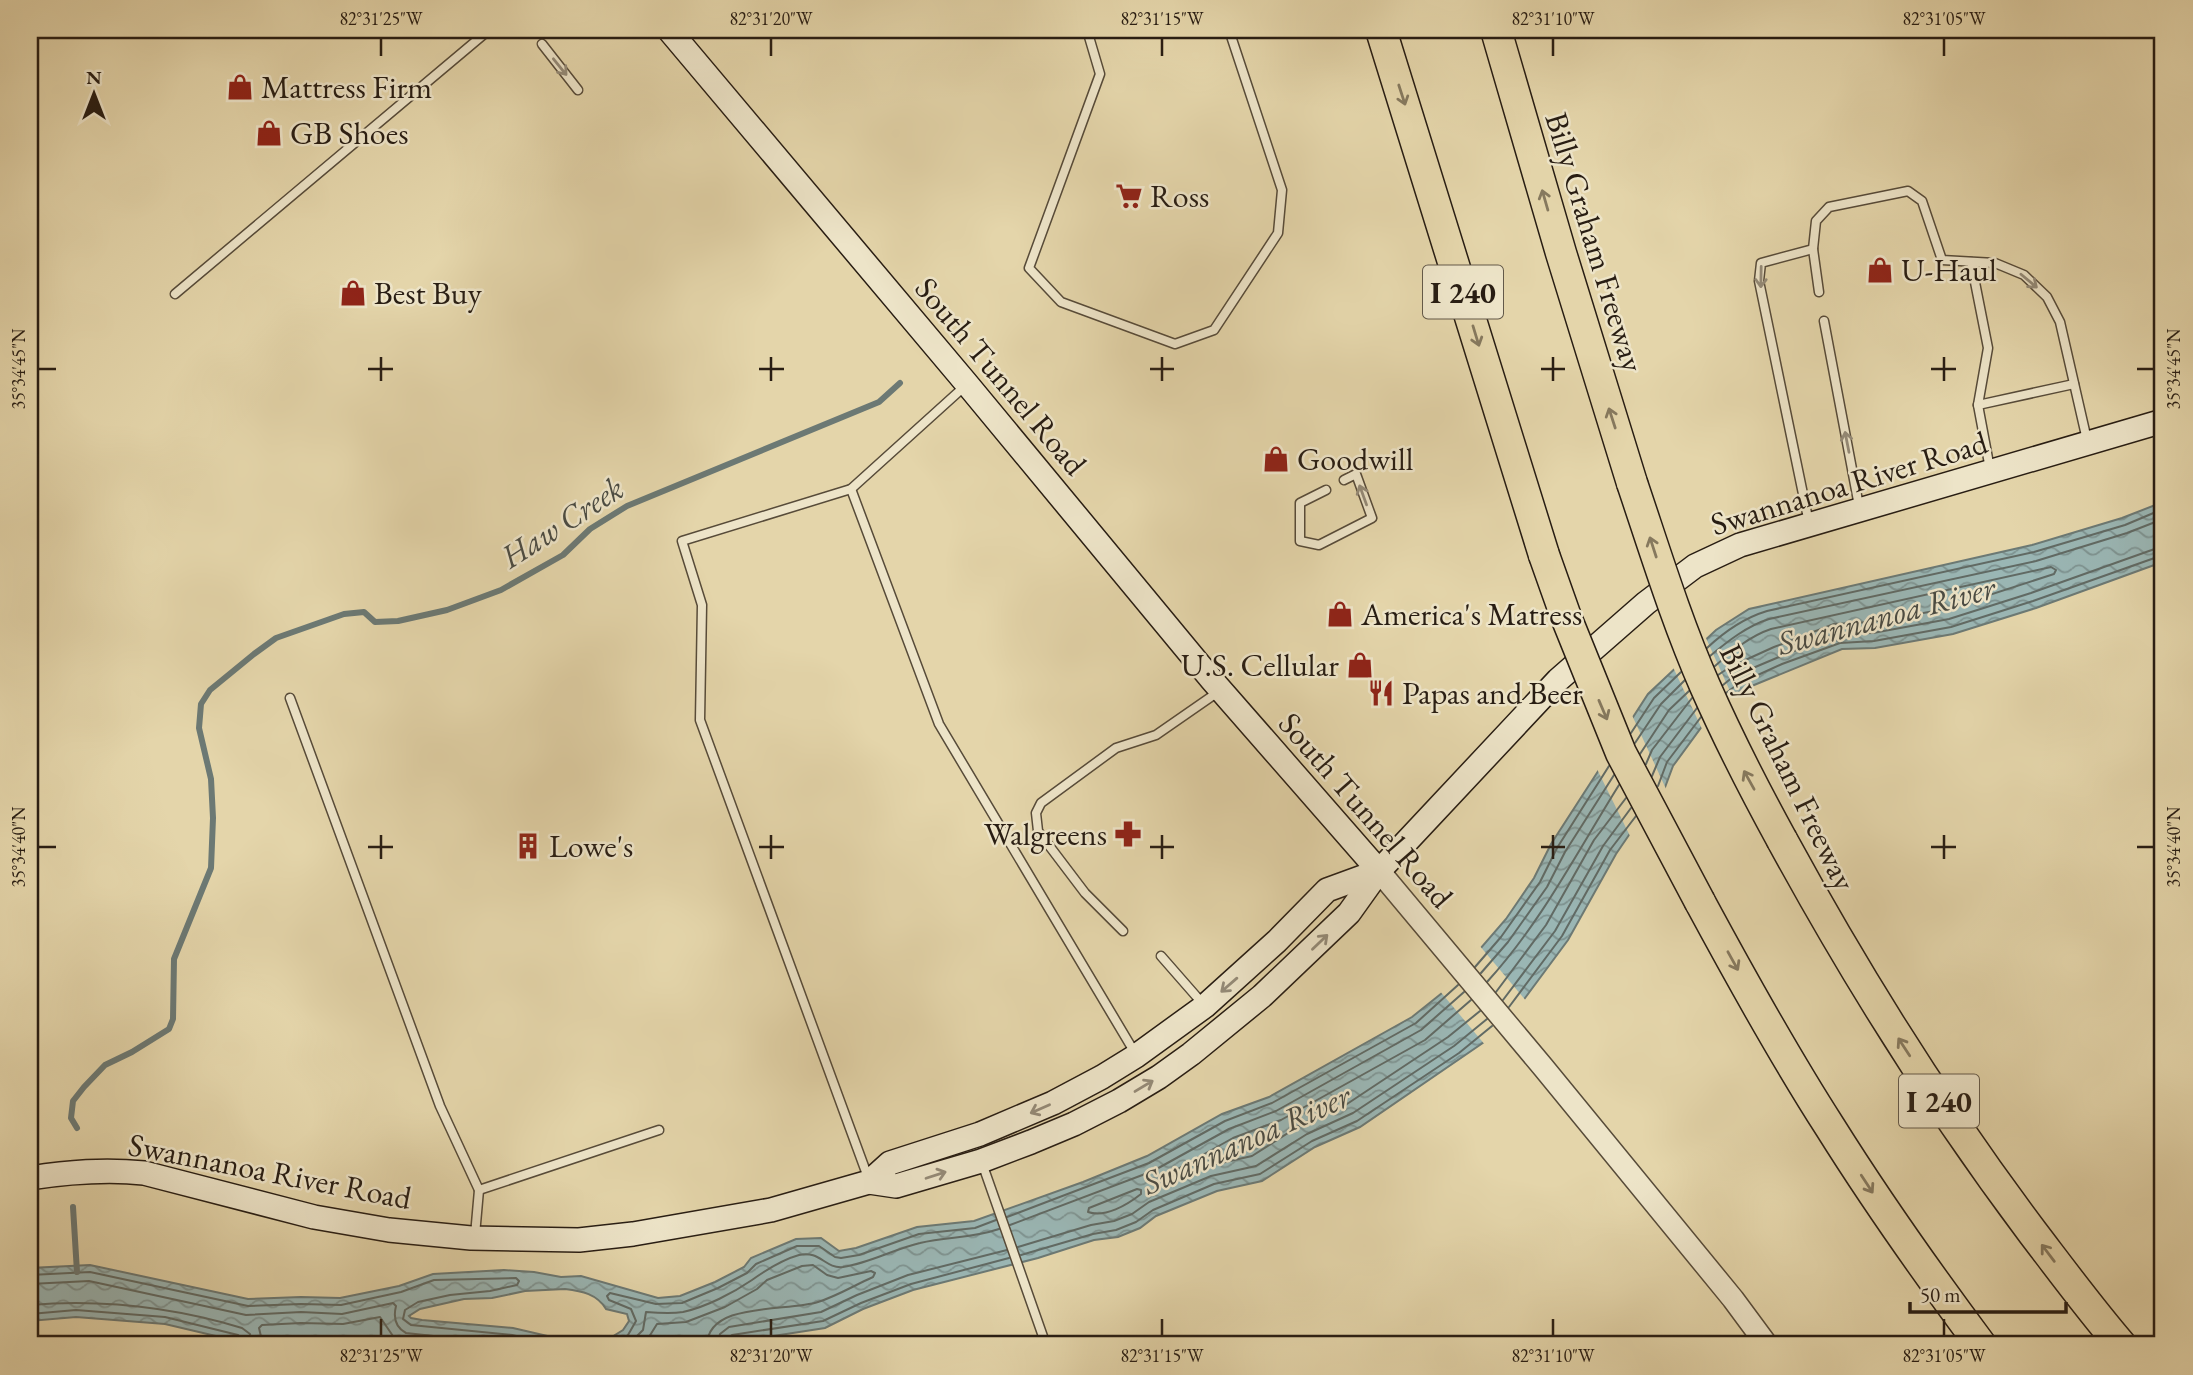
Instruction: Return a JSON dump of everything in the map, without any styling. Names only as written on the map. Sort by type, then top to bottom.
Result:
[{"type":"highway","name":"I 240","points":[[1381,30],[1544,555],[1621,753],[1761,1013],[1830,1128],[1892,1223],[1982,1345]]},
{"type":"highway","name":"Billy Graham Freeway","points":[[1496,30],[1632,483],[1666,585],[1704,684],[1739,761],[1827,923],[1878,1008],[1983,1166],[2097,1318],[2121,1345]]},
{"type":"main road","name":"South Tunnel Road","points":[[669,30],[1220,690],[1379,871]]},
{"type":"main road","name":"Swannanoa River Road","points":[[30,1178],[79,1171],[115,1170],[144,1173],[314,1217],[389,1230],[475,1238],[579,1240],[633,1234],[771,1210],[869,1182],[896,1186],[981,1161],[1074,1124],[1159,1077],[1262,996],[1349,913],[1379,871],[1558,680],[1646,603],[1695,566],[1740,545],[2163,421]]},
{"type":"main road","name":"Swannanoa River Road","points":[[869,1182],[890,1163],[954,1144],[1015,1120],[1102,1077],[1205,1006],[1327,890],[1379,871]]},
{"type":"street","name":"South Tunnel Road","points":[[1379,871],[1543,1067],[1767,1345]]},
{"type":"lane","points":[[175,294],[489,30]]},
{"type":"lane","points":[[1087,30],[1100,74],[1030,268],[1061,302],[1175,344],[1214,330],[1278,233],[1282,190],[1229,30]]},
{"type":"lane","points":[[542,44],[578,90]]},
{"type":"lane","points":[[1819,292],[1813,249],[1816,221],[1829,207],[1908,191],[1922,201],[1942,260],[1995,263],[2024,275],[2047,297],[2060,322],[2088,443]]},
{"type":"lane","points":[[1809,524],[1759,281],[1761,263],[1813,249]]},
{"type":"lane","points":[[1971,262],[1988,348],[1978,405],[1991,471]]},
{"type":"lane","points":[[1824,321],[1859,509]]},
{"type":"lane","points":[[869,1182],[700,720],[702,605],[682,541],[851,489],[967,384]]},
{"type":"lane","points":[[1978,405],[2074,384]]},
{"type":"lane","points":[[1326,490],[1300,503],[1300,541],[1319,545],[1372,518],[1356,474],[1344,480]]},
{"type":"lane","points":[[851,489],[939,723],[1136,1056]]},
{"type":"lane","points":[[1123,931],[1085,893],[1038,831],[1036,813],[1041,803],[1116,748],[1156,735],[1220,690]]},
{"type":"lane","points":[[290,698],[440,1107],[479,1190],[475,1238]]},
{"type":"lane","points":[[1161,956],[1205,1006]]},
{"type":"lane","points":[[479,1190],[659,1130]]},
{"type":"lane","points":[[981,1161],[1046,1345]]},
{"type":"water","name":"Swannanoa River","points":[[2163,502],[2163,561],[2036,608],[1953,634],[1875,648],[1842,649],[1742,690],[1706,721],[1673,766],[1661,798],[1616,854],[1568,940],[1522,1002],[1490,1038],[1360,1127],[1315,1147],[1262,1181],[1217,1191],[1156,1216],[1140,1228],[1118,1237],[1094,1240],[1038,1258],[913,1290],[863,1309],[825,1328],[714,1345],[254,1345],[165,1324],[76,1317],[30,1321],[30,1268],[90,1265],[248,1299],[340,1298],[399,1286],[433,1274],[504,1270],[561,1277],[581,1276],[658,1298],[680,1296],[715,1282],[744,1267],[751,1258],[796,1239],[821,1238],[839,1251],[856,1248],[917,1227],[974,1221],[1083,1182],[1147,1156],[1222,1114],[1269,1097],[1412,1017],[1442,993],[1506,919],[1648,694],[1716,630],[1749,609],[2032,545],[2122,518]],"holes":[[[565,1289],[594,1297],[606,1309],[627,1314],[629,1321],[623,1330],[602,1343],[582,1344],[513,1328],[422,1320],[409,1316],[420,1309],[464,1299]]]},
{"type":"pier","points":[[1705,636],[1734,700],[1703,731],[1672,665]]},
{"type":"pier","points":[[1631,713],[1667,791],[1664,800],[1631,838],[1596,767]]},
{"type":"pier","points":[[1479,945],[1527,1002],[1486,1046],[1439,990]]},
{"type":"waterway","name":"Haw Creek","points":[[77,1128],[71,1118],[73,1101],[84,1087],[105,1065],[169,1029],[173,1019],[174,959],[211,868],[211,779],[199,728],[201,704],[210,690],[276,638],[344,614],[364,612],[375,622],[398,621],[447,610],[501,590],[563,555],[590,529],[627,506],[879,402],[900,383]]},
{"type":"waterway","name":"Haw Creek","points":[[73,1207],[77,1272]]},
{"type":"place","name":"Mattress Firm","points":[[240,87]]},
{"type":"place","name":"GB Shoes","points":[[269,133]]},
{"type":"place","name":"Ross","points":[[1129,196]]},
{"type":"place","name":"U-Haul","points":[[1880,270]]},
{"type":"place","name":"Best Buy","points":[[353,293]]},
{"type":"place","name":"Goodwill","points":[[1276,459]]},
{"type":"place","name":"America's Matress","points":[[1340,614]]},
{"type":"place","name":"U.S. Cellular","points":[[1360,665]]},
{"type":"place","name":"Papas and Beer","points":[[1381,693]]},
{"type":"place","name":"Walgreens","points":[[1128,834]]},
{"type":"place","name":"Lowe's","points":[[528,846]]}]
